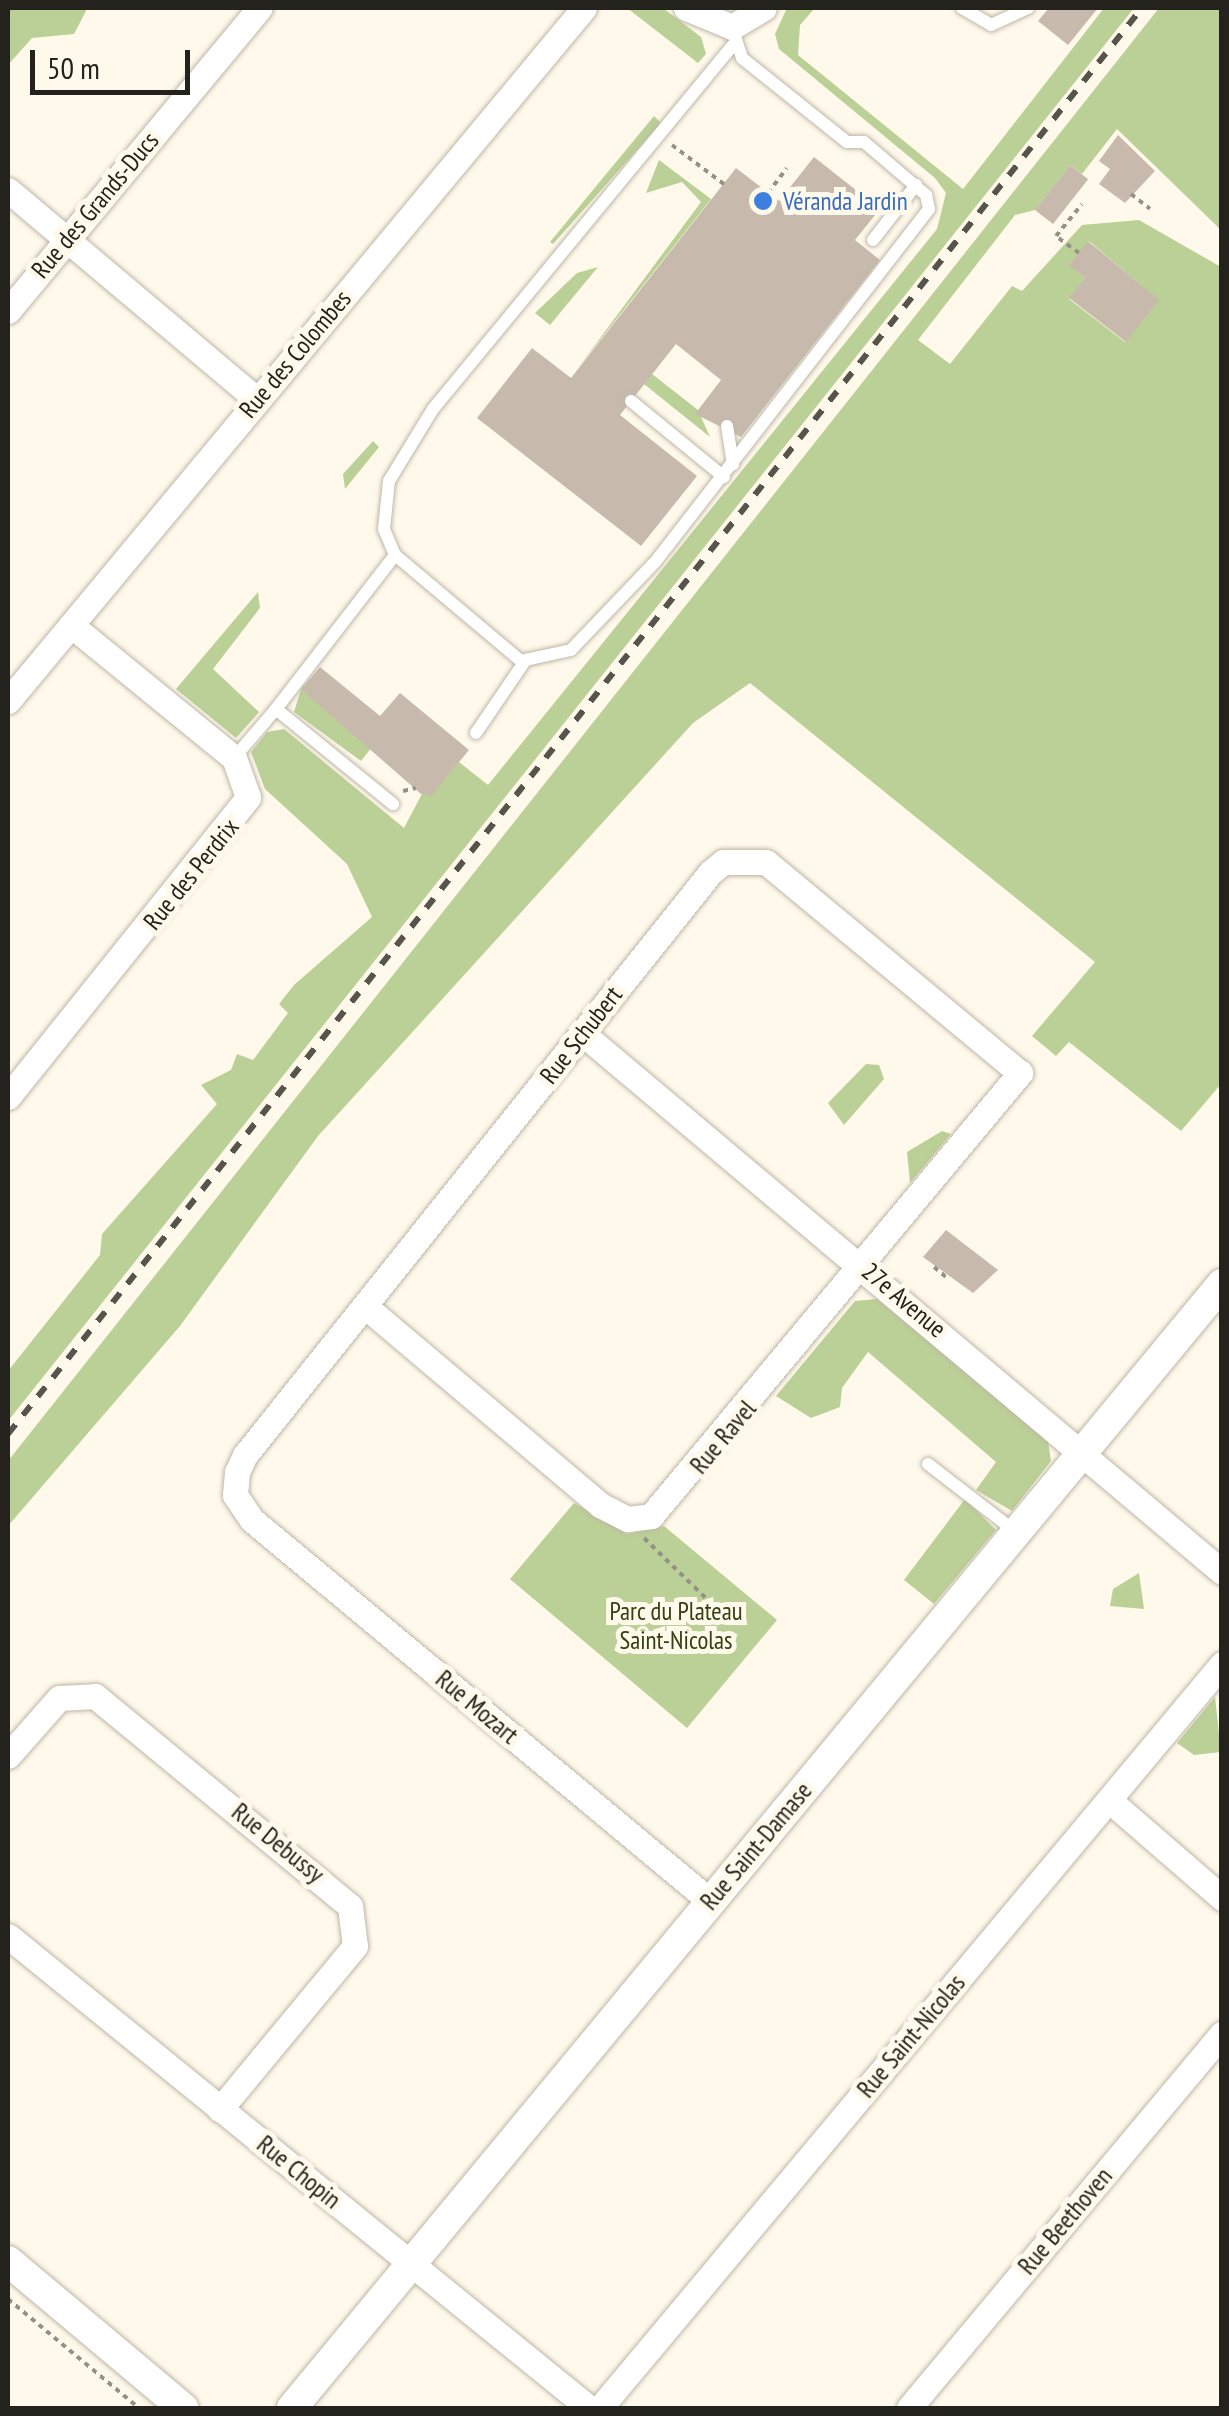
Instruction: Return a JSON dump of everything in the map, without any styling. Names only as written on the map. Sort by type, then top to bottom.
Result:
[{"type":"street","name":"Rue des Grands-Ducs","points":[[8,311],[260,8]]},
{"type":"street","name":"Rue des Colombes","points":[[8,701],[584,8]]},
{"type":"street","points":[[686,8],[732,36],[764,8]]},
{"type":"street","points":[[8,190],[257,400]]},
{"type":"street","points":[[71,625],[234,758]]},
{"type":"street","name":"Rue des Perdrix","points":[[8,1097],[238,818],[248,786],[234,758]]},
{"type":"street","name":"Rue Schubert","points":[[245,1512],[233,1488],[246,1455],[710,873],[748,856],[766,862],[1020,1073]]},
{"type":"street","name":"27e Avenue","points":[[582,1033],[1222,1572]]},
{"type":"street","name":"Rue Ravel","points":[[640,1519],[668,1502],[1020,1073]]},
{"type":"street","name":"Rue Saint-Damase","points":[[292,2408],[1222,1284]]},
{"type":"street","points":[[366,1307],[600,1506],[640,1519]]},
{"type":"street","name":"Rue Mozart","points":[[245,1512],[710,1901]]},
{"type":"street","name":"Rue Saint-Nicolas","points":[[600,2408],[1222,1664]]},
{"type":"street","name":"Rue Debussy","points":[[8,1756],[59,1698],[85,1691],[350,1906],[355,1946],[220,2109]]},
{"type":"street","points":[[1108,1800],[1222,1898]]},
{"type":"street","name":"Rue Chopin","points":[[8,1936],[590,2408]]},
{"type":"street","name":"Rue Beethoven","points":[[910,2408],[1222,2034]]},
{"type":"street","points":[[8,2261],[183,2408]]},
{"type":"lane","points":[[962,8],[991,25],[1028,8]]},
{"type":"lane","points":[[476,733],[525,662],[571,650],[724,476],[924,220],[929,202],[916,185],[864,142],[847,142],[732,36],[660,136],[398,460],[384,501],[394,555],[487,641],[525,662]]},
{"type":"lane","points":[[873,240],[916,185]]},
{"type":"lane","points":[[630,402],[724,476]]},
{"type":"lane","points":[[727,426],[733,465]]},
{"type":"lane","points":[[234,758],[394,555]]},
{"type":"lane","points":[[276,709],[393,804]]},
{"type":"lane","points":[[928,1464],[1016,1532]]},
{"type":"path","points":[[660,136],[724,184]]},
{"type":"path","points":[[768,193],[787,168]]},
{"type":"path","points":[[1131,194],[1150,210]]},
{"type":"path","points":[[1080,252],[1056,236],[1082,204]]},
{"type":"path","points":[[408,784],[416,788]]},
{"type":"path","points":[[934,1267],[946,1278]]},
{"type":"path","points":[[640,1519],[657,1556],[721,1613]]},
{"type":"path","points":[[8,2299],[140,2408]]},
{"type":"green space","points":[[8,8],[86,11],[74,34],[32,38],[8,65]]},
{"type":"green space","points":[[627,8],[663,8],[701,37],[706,54],[698,63]]},
{"type":"green space","points":[[787,8],[815,8],[800,25],[798,55],[963,189],[1104,8],[1134,8],[8,1421],[8,1371],[100,1255],[102,1234],[217,1104],[201,1085],[231,1070],[237,1054],[253,1060],[288,1013],[279,1004],[294,985],[372,917],[347,864],[265,789],[251,752],[267,732],[284,729],[404,828],[424,790],[459,762],[488,785],[937,229],[946,193],[935,178],[779,49],[775,34]]},
{"type":"green space","points":[[1159,8],[1221,8],[1221,230],[1117,129],[1082,174],[1070,165],[1035,210],[1015,215],[918,340],[950,364],[1012,286],[1022,291],[1082,225],[1139,220],[1221,267],[1221,1084],[1181,1131],[1069,1042],[1056,1056],[1032,1036],[1095,962],[750,683],[693,723],[318,1136],[180,1326],[8,1526],[8,1461]],"holes":[[[1089,241],[1158,300],[1125,342],[1069,299],[1085,277],[1070,266]]]},
{"type":"green space","points":[[654,116],[661,123],[553,244],[550,242]]},
{"type":"green space","points":[[659,160],[711,199],[578,368],[701,202],[682,182],[646,193]]},
{"type":"green space","points":[[598,267],[550,325],[535,313],[577,273]]},
{"type":"green space","points":[[652,374],[698,410],[710,437],[644,384]]},
{"type":"green space","points":[[373,441],[379,447],[345,489],[343,474]]},
{"type":"green space","points":[[258,592],[260,608],[213,669],[259,712],[236,738],[176,689]]},
{"type":"green space","points":[[301,689],[372,747],[361,761],[294,712]]},
{"type":"green space","points":[[866,1064],[879,1065],[884,1079],[844,1125],[828,1103]]},
{"type":"green space","points":[[942,1131],[951,1134],[910,1183],[907,1152]]},
{"type":"green space","points":[[877,1299],[1048,1441],[1051,1461],[1012,1511],[976,1490],[996,1462],[868,1352],[842,1388],[840,1407],[811,1418],[776,1396],[855,1301]]},
{"type":"green space","points":[[965,1499],[996,1530],[934,1604],[904,1580]]},
{"type":"green space","name":"Parc du Plateau Saint-Nicolas","points":[[574,1503],[627,1534],[664,1526],[777,1620],[687,1728],[510,1579]]},
{"type":"green space","points":[[1139,1573],[1144,1609],[1110,1606],[1113,1589]]},
{"type":"green space","points":[[1215,1697],[1221,1752],[1194,1755],[1177,1743]]},
{"type":"building","points":[[1049,8],[1098,8],[1068,45],[1038,21]]},
{"type":"building","points":[[1118,135],[1155,171],[1125,203],[1099,184],[1110,169],[1099,161]]},
{"type":"building","points":[[814,157],[880,209],[855,240],[880,260],[741,437],[695,414],[721,380],[676,344],[620,415],[697,476],[641,546],[477,418],[532,348],[571,378],[736,168],[779,201]]},
{"type":"building","points":[[1070,165],[1088,179],[1053,224],[1035,210]]},
{"type":"building","points":[[1088,241],[1159,300],[1126,342],[1069,298],[1085,277],[1069,266]]},
{"type":"building","points":[[320,667],[380,716],[400,693],[469,750],[431,796],[421,794],[301,689]]},
{"type":"building","points":[[946,1230],[998,1270],[973,1293],[923,1257]]},
{"type":"railway","points":[[8,1434],[1142,8]]},
{"type":"place","name":"Véranda Jardin","points":[[763,201]]}]
